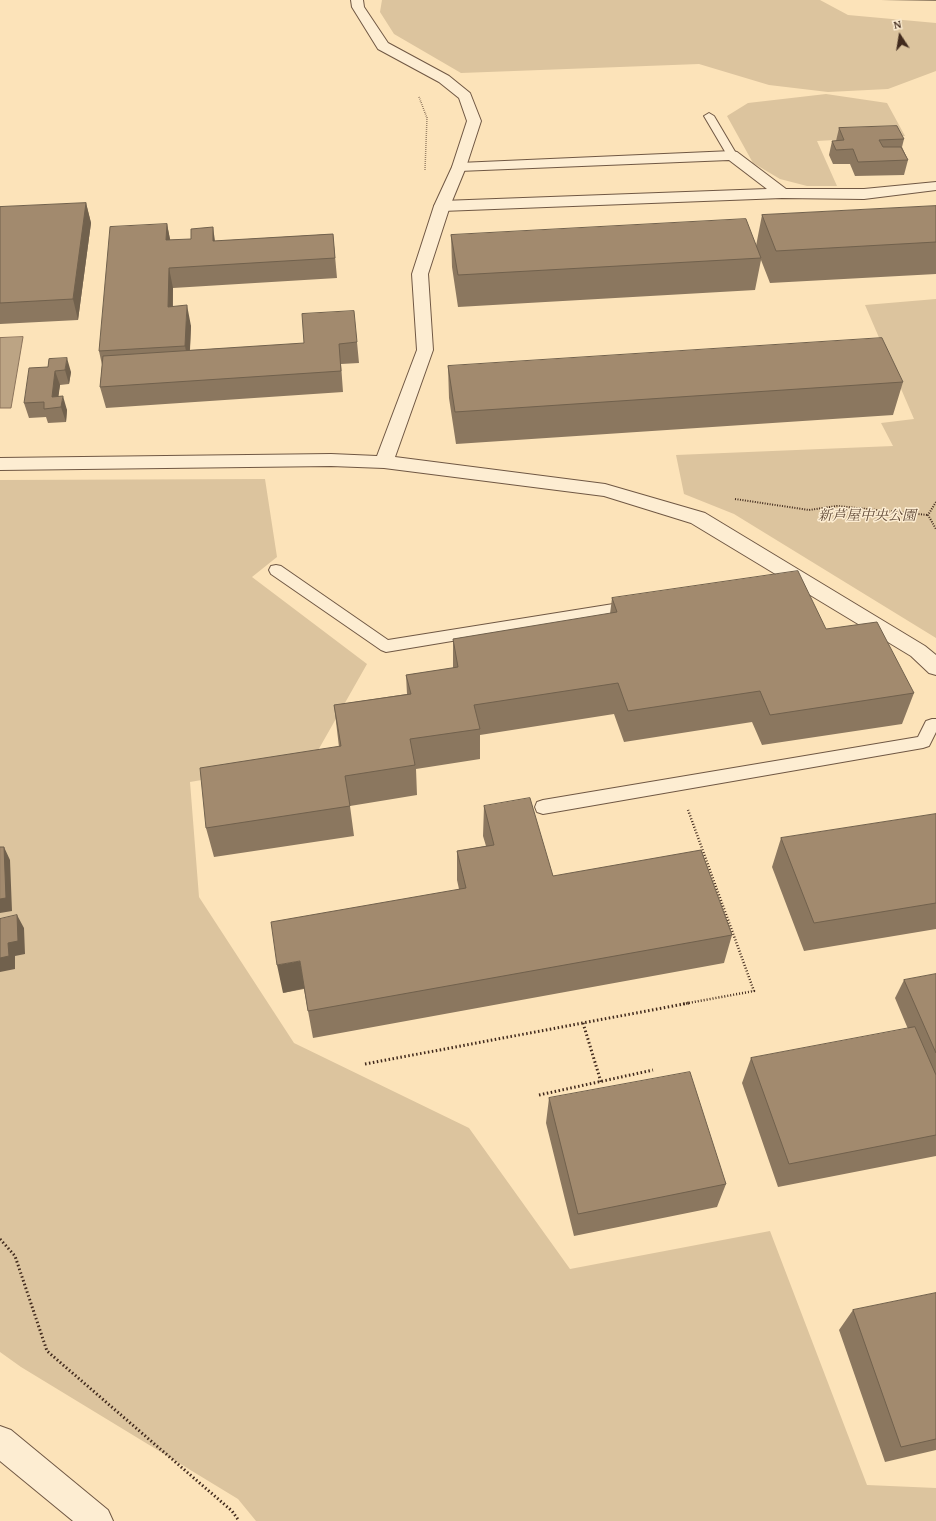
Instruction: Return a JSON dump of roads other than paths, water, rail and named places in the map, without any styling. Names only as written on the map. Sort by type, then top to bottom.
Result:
[{"type":"street","points":[[357,0],[358,7],[383,46],[444,80],[465,96],[474,121],[459,167],[442,206],[420,274],[425,350],[384,462]]},
{"type":"street","points":[[459,167],[732,155],[782,193]]},
{"type":"street","points":[[442,206],[782,193],[864,194],[936,186]]},
{"type":"street","points":[[0,464],[331,460],[384,462],[605,490],[698,518],[918,651],[936,667]]},
{"type":"street","points":[[0,1441],[97,1521]]},
{"type":"lane","points":[[710,116],[732,155]]},
{"type":"lane","points":[[276,570],[386,646],[644,605]]},
{"type":"lane","points":[[777,584],[800,580]]},
{"type":"lane","points":[[543,807],[922,742],[932,726],[936,725]]},
{"type":"park label","name":"新芦屋中央公園","points":[[867,516]]}]
